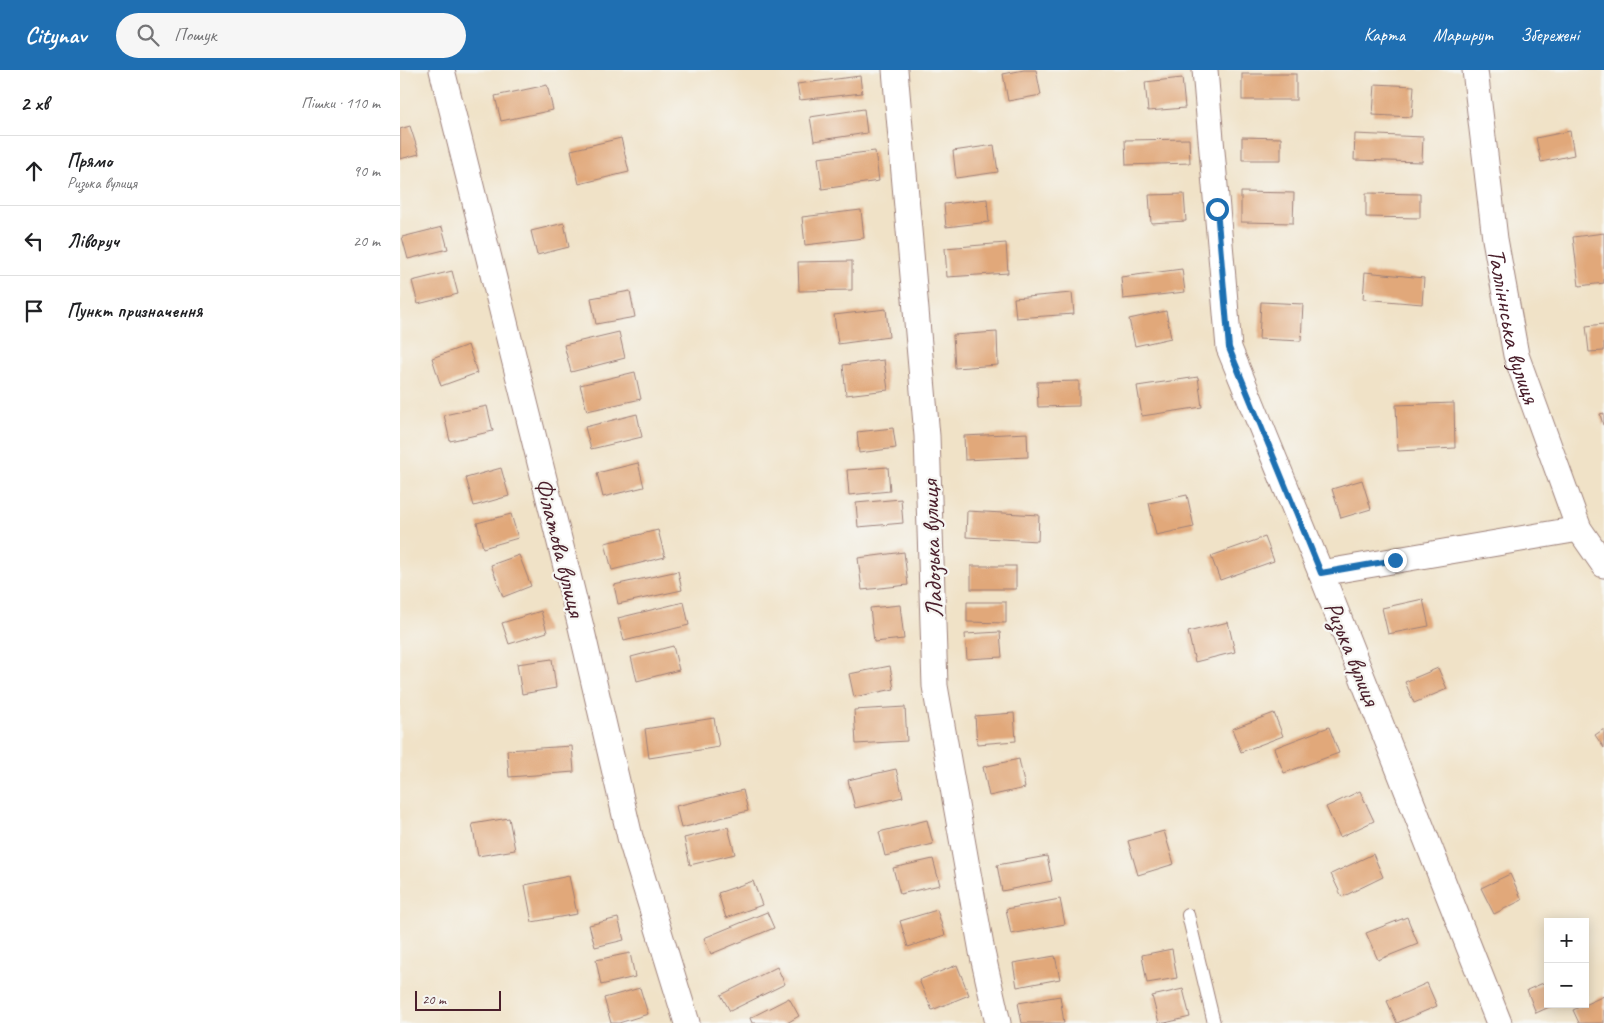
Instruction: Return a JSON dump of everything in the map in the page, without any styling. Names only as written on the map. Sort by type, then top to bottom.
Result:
[{"type":"street","name":"Філатова вулиця","points":[[442,70],[581,627],[630,838],[686,1023]]},
{"type":"street","name":"Ладозька вулиця","points":[[895,70],[927,436],[935,686],[982,952],[998,1023]]},
{"type":"street","name":"Ризька вулиця","points":[[1205,70],[1229,348],[1321,573],[1499,1023]]},
{"type":"street","name":"Талліннська вулиця","points":[[1475,70],[1495,239],[1516,355],[1579,529],[1604,565]]},
{"type":"street","points":[[1321,573],[1579,529]]},
{"type":"lane","points":[[1188,915],[1214,1023]]},
{"type":"building","points":[[1036,70],[1041,95],[1008,101],[1003,74]]},
{"type":"building","points":[[1242,74],[1296,74],[1296,100],[1242,100]]},
{"type":"building","points":[[860,76],[862,93],[800,100],[797,84]]},
{"type":"building","points":[[1182,78],[1185,108],[1148,111],[1145,82]]},
{"type":"building","points":[[1375,84],[1414,86],[1412,117],[1373,115]]},
{"type":"building","points":[[547,85],[553,110],[501,121],[495,96]]},
{"type":"building","points":[[864,109],[867,133],[814,141],[810,117]]},
{"type":"building","points":[[410,126],[419,154],[400,159],[400,129]]},
{"type":"building","points":[[1570,131],[1574,155],[1541,162],[1536,138]]},
{"type":"building","points":[[1355,134],[1423,137],[1422,162],[1354,160]]},
{"type":"building","points":[[1242,137],[1281,138],[1281,160],[1242,160]]},
{"type":"building","points":[[621,138],[629,172],[579,184],[571,150]]},
{"type":"building","points":[[1189,139],[1190,163],[1126,165],[1125,140]]},
{"type":"building","points":[[994,145],[998,172],[956,178],[953,151]]},
{"type":"building","points":[[875,151],[879,181],[822,189],[818,158]]},
{"type":"building","points":[[1241,192],[1294,193],[1293,223],[1241,222]]},
{"type":"building","points":[[1366,193],[1420,194],[1420,218],[1366,217]]},
{"type":"building","points":[[1184,194],[1186,221],[1151,223],[1149,195]]},
{"type":"building","points":[[987,199],[989,222],[946,227],[944,204]]},
{"type":"building","points":[[861,210],[864,238],[805,245],[802,217]]},
{"type":"building","points":[[564,223],[569,247],[537,255],[531,231]]},
{"type":"building","points":[[442,227],[448,249],[408,259],[402,237]]},
{"type":"building","points":[[1604,233],[1604,283],[1579,286],[1573,237]]},
{"type":"building","points":[[1006,243],[1008,273],[947,277],[945,248]]},
{"type":"building","points":[[852,261],[852,290],[799,291],[798,262]]},
{"type":"building","points":[[1182,269],[1185,292],[1123,299],[1121,277]]},
{"type":"building","points":[[452,271],[458,294],[418,304],[412,281]]},
{"type":"building","points":[[1365,272],[1424,278],[1422,304],[1363,299]]},
{"type":"building","points":[[630,291],[635,317],[596,324],[591,298]]},
{"type":"building","points":[[1072,293],[1074,314],[1016,318],[1014,298]]},
{"type":"building","points":[[1261,302],[1303,304],[1301,341],[1259,339]]},
{"type":"building","points":[[886,309],[889,337],[838,344],[834,315]]},
{"type":"building","points":[[1166,311],[1171,338],[1135,346],[1129,319]]},
{"type":"building","points":[[1604,324],[1604,351],[1589,352],[1586,326]]},
{"type":"building","points":[[619,332],[625,358],[571,372],[564,345]]},
{"type":"building","points":[[997,332],[998,365],[955,368],[953,335]]},
{"type":"building","points":[[468,345],[477,373],[441,386],[432,358]]},
{"type":"building","points":[[884,360],[888,390],[846,395],[843,365]]},
{"type":"building","points":[[635,372],[641,399],[587,411],[580,385]]},
{"type":"building","points":[[1198,377],[1202,407],[1142,416],[1137,386]]},
{"type":"building","points":[[1079,381],[1079,406],[1038,407],[1037,382]]},
{"type":"building","points":[[1454,403],[1455,448],[1398,451],[1396,405]]},
{"type":"building","points":[[487,406],[493,431],[450,441],[444,415]]},
{"type":"building","points":[[1604,413],[1604,425],[1603,425],[1600,414]]},
{"type":"building","points":[[637,414],[642,437],[591,449],[585,427]]},
{"type":"building","points":[[893,428],[896,448],[859,453],[857,432]]},
{"type":"building","points":[[1027,433],[1028,457],[965,460],[964,436]]},
{"type":"building","points":[[638,463],[644,487],[603,497],[597,473]]},
{"type":"building","points":[[888,467],[890,491],[849,495],[847,470]]},
{"type":"building","points":[[501,468],[509,496],[474,506],[466,478]]},
{"type":"building","points":[[1362,480],[1371,509],[1341,518],[1332,489]]},
{"type":"building","points":[[1187,495],[1194,527],[1156,535],[1149,503]]},
{"type":"building","points":[[901,499],[903,523],[858,527],[856,503]]},
{"type":"building","points":[[967,511],[1039,515],[1038,541],[966,537]]},
{"type":"building","points":[[511,514],[518,538],[483,548],[477,523]]},
{"type":"building","points":[[658,530],[665,557],[612,570],[605,543]]},
{"type":"building","points":[[1265,537],[1274,561],[1220,580],[1211,556]]},
{"type":"building","points":[[904,552],[908,585],[862,590],[858,558]]},
{"type":"building","points":[[519,555],[531,586],[503,597],[491,565]]},
{"type":"building","points":[[971,566],[1016,566],[1016,589],[971,589]]},
{"type":"building","points":[[678,571],[682,590],[618,604],[614,585]]},
{"type":"building","points":[[1423,599],[1429,626],[1388,634],[1382,608]]},
{"type":"building","points":[[684,602],[689,625],[624,641],[618,618]]},
{"type":"building","points":[[967,602],[1006,602],[1006,623],[967,622]]},
{"type":"building","points":[[900,605],[904,639],[874,642],[870,608]]},
{"type":"building","points":[[541,611],[547,632],[509,644],[502,623]]},
{"type":"building","points":[[1228,622],[1235,652],[1195,662],[1188,632]]},
{"type":"building","points":[[1000,632],[1002,657],[967,659],[965,634]]},
{"type":"building","points":[[673,646],[679,670],[637,681],[631,657]]},
{"type":"building","points":[[552,659],[556,688],[522,694],[517,664]]},
{"type":"building","points":[[890,666],[894,689],[854,697],[849,674]]},
{"type":"building","points":[[1438,668],[1447,689],[1414,703],[1405,682]]},
{"type":"building","points":[[905,707],[907,741],[856,744],[854,710]]},
{"type":"building","points":[[1014,713],[1016,741],[977,744],[975,716]]},
{"type":"building","points":[[1274,713],[1283,736],[1241,752],[1232,729]]},
{"type":"building","points":[[714,718],[719,747],[649,758],[645,729]]},
{"type":"building","points":[[1329,727],[1339,753],[1284,773],[1274,748]]},
{"type":"building","points":[[1604,729],[1604,748],[1595,735]]},
{"type":"building","points":[[572,746],[574,772],[509,777],[507,750]]},
{"type":"building","points":[[1019,759],[1025,788],[989,796],[983,767]]},
{"type":"building","points":[[896,769],[903,797],[855,808],[848,780]]},
{"type":"building","points":[[743,790],[748,811],[681,828],[676,806]]},
{"type":"building","points":[[1360,791],[1374,821],[1340,837],[1326,807]]},
{"type":"building","points":[[509,818],[515,850],[478,856],[472,824]]},
{"type":"building","points":[[927,820],[933,844],[885,856],[879,832]]},
{"type":"building","points":[[728,827],[735,854],[690,865],[684,838]]},
{"type":"building","points":[[1164,831],[1174,864],[1138,875],[1128,841]]},
{"type":"building","points":[[1373,854],[1383,877],[1342,897],[1331,874]]},
{"type":"building","points":[[1047,856],[1052,881],[1002,891],[997,865]]},
{"type":"building","points":[[933,859],[940,885],[900,894],[893,868]]},
{"type":"building","points":[[1510,874],[1522,900],[1494,914],[1481,888]]},
{"type":"building","points":[[569,876],[577,914],[532,922],[525,885]]},
{"type":"building","points":[[753,881],[762,905],[726,918],[718,893]]},
{"type":"building","points":[[1060,899],[1065,924],[1011,934],[1006,909]]},
{"type":"building","points":[[937,910],[945,935],[908,947],[900,921]]},
{"type":"building","points":[[767,912],[774,928],[711,954],[704,938]]},
{"type":"building","points":[[1407,917],[1418,944],[1378,960],[1366,933]]},
{"type":"building","points":[[618,918],[624,940],[595,947],[589,925]]},
{"type":"building","points":[[1172,949],[1177,978],[1147,983],[1142,955]]},
{"type":"building","points":[[630,953],[635,977],[601,985],[596,960]]},
{"type":"building","points":[[1055,956],[1060,979],[1017,987],[1013,963]]},
{"type":"building","points":[[957,965],[969,995],[932,1010],[919,980]]},
{"type":"building","points":[[777,967],[785,984],[730,1011],[721,995]]},
{"type":"building","points":[[1427,983],[1437,1006],[1397,1023],[1387,1001]]},
{"type":"building","points":[[1544,983],[1544,1008],[1547,1008],[1536,1013],[1527,990]]},
{"type":"building","points":[[640,988],[648,1014],[619,1023],[611,1023],[604,998]]},
{"type":"building","points":[[1183,989],[1190,1017],[1159,1023],[1152,996]]},
{"type":"building","points":[[1060,996],[1064,1023],[1022,1023],[1018,1003]]},
{"type":"building","points":[[1604,996],[1604,1023],[1579,1023],[1573,1010],[1589,1008],[1589,1003]]},
{"type":"building","points":[[789,998],[799,1016],[787,1023],[752,1023],[750,1018]]},
{"type":"route","points":[[1217,209],[1229,348],[1321,573],[1395,560]]}]
